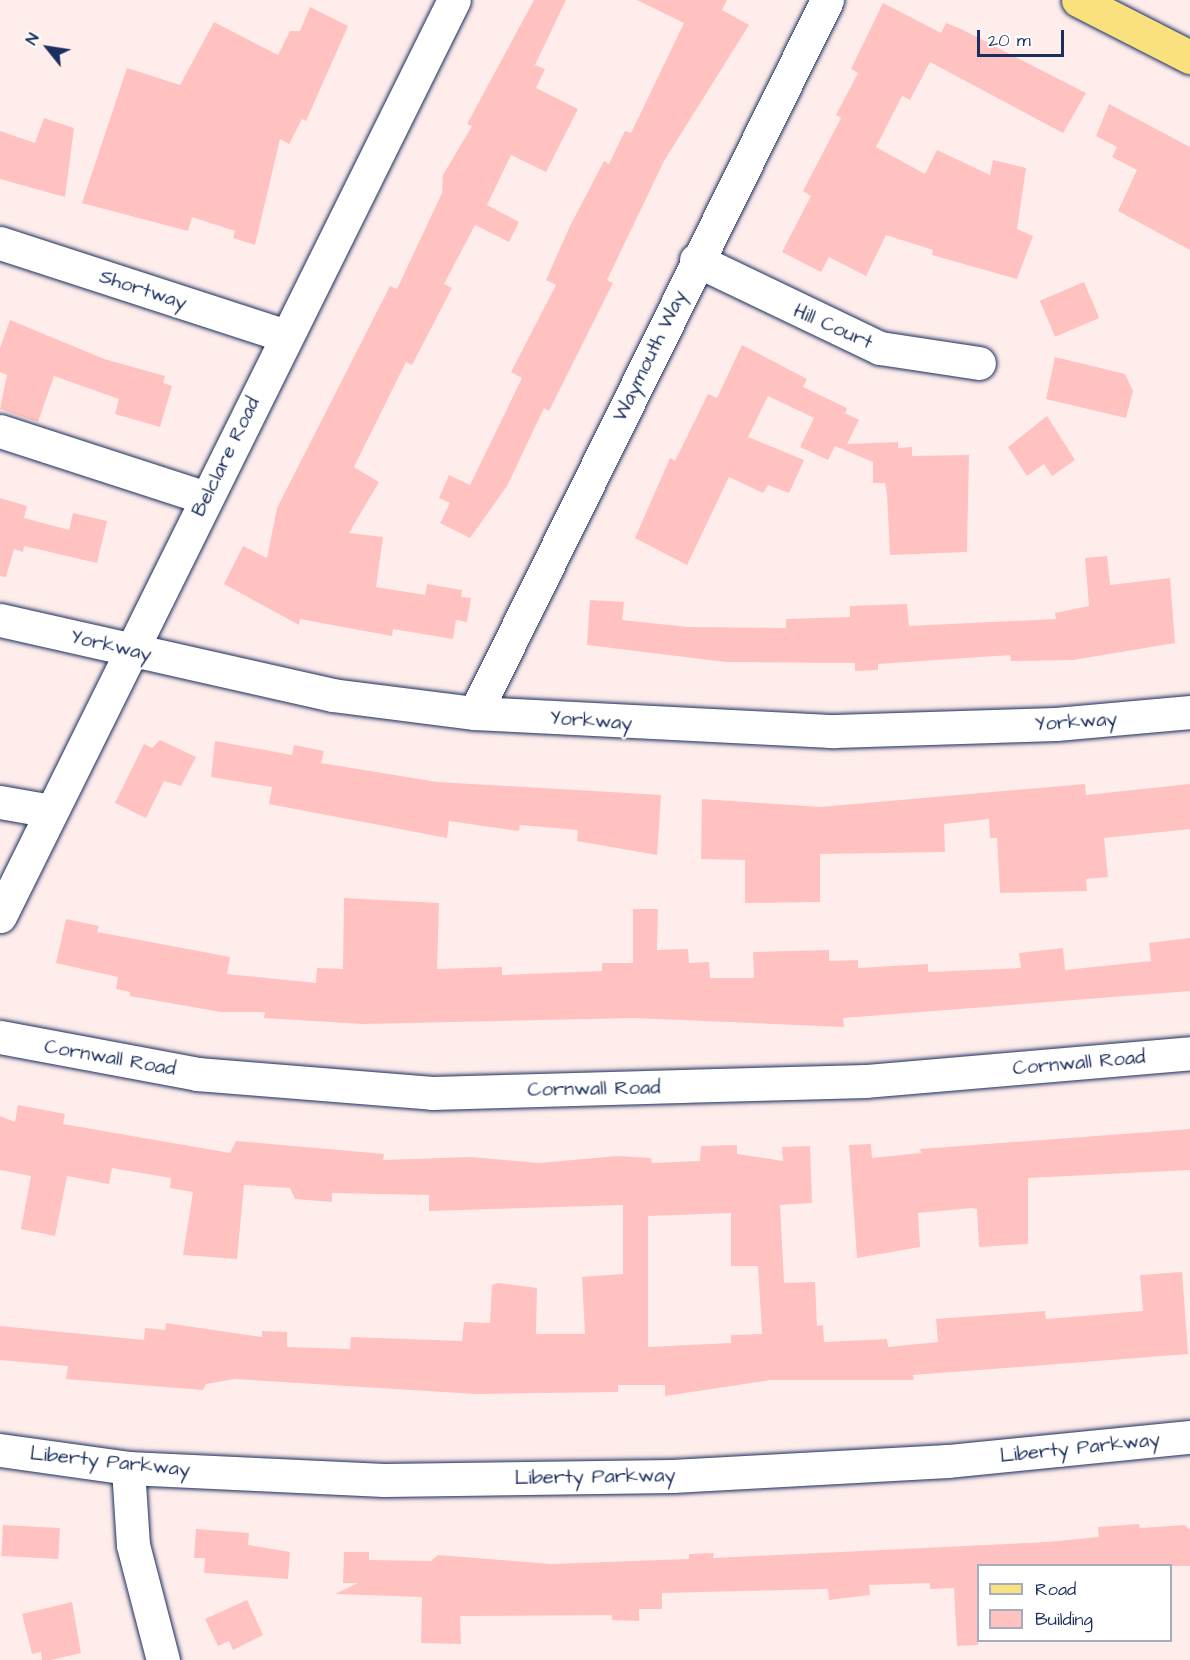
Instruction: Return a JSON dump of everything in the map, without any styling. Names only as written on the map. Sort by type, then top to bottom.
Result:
[{"type":"main road","points":[[1078,0],[1190,57]]},
{"type":"street","name":"Belclare Road","points":[[0,916],[128,651],[454,0]]},
{"type":"street","name":"Waymouth Way","points":[[475,713],[696,260],[827,0]]},
{"type":"street","name":"Shortway","points":[[0,243],[286,336]]},
{"type":"street","name":"Hill Court","points":[[696,260],[880,348],[979,363]]},
{"type":"street","points":[[0,431],[206,498]]},
{"type":"street","name":"Yorkway","points":[[0,620],[128,651],[332,695],[475,713],[835,731],[1056,724],[1190,712]]},
{"type":"street","points":[[0,802],[51,811]]},
{"type":"street","name":"Cornwall Road","points":[[0,1037],[197,1074],[432,1093],[866,1082],[1190,1053]]},
{"type":"street","name":"Liberty Parkway","points":[[0,1450],[128,1468],[384,1479],[672,1476],[948,1461],[1190,1437]]},
{"type":"street","points":[[128,1468],[133,1545],[163,1660]]},
{"type":"building","points":[[534,0],[566,0],[535,65],[545,69],[536,88],[578,109],[546,172],[511,155],[487,205],[519,222],[509,242],[475,225],[444,284],[452,288],[412,365],[406,362],[354,467],[379,482],[349,533],[383,537],[376,587],[425,595],[427,584],[462,590],[461,597],[471,598],[467,622],[456,620],[453,639],[393,629],[392,636],[300,619],[299,625],[224,584],[243,546],[267,558],[277,508],[390,286],[397,289],[442,193],[443,175],[472,126],[467,124]]},
{"type":"building","points":[[637,0],[727,0],[722,10],[749,25],[664,161],[607,280],[613,283],[549,411],[544,408],[507,486],[470,538],[440,523],[450,503],[439,498],[449,475],[470,485],[522,378],[511,372],[556,285],[546,280],[570,226],[604,161],[609,164],[625,131],[631,133],[684,23]]},
{"type":"building","points":[[883,3],[941,33],[946,23],[961,29],[1086,93],[1063,133],[930,62],[910,100],[902,96],[876,147],[925,174],[937,150],[990,175],[993,160],[1026,168],[1017,229],[1033,236],[1017,279],[932,255],[933,250],[886,235],[866,276],[829,257],[821,272],[782,252],[811,196],[803,191],[841,118],[836,115],[858,73],[851,69]]},
{"type":"building","points":[[310,7],[348,26],[306,121],[302,119],[289,144],[280,139],[255,245],[233,238],[235,231],[192,217],[188,231],[82,203],[127,68],[180,85],[214,22],[278,55],[290,31],[300,31]]},
{"type":"building","points":[[1109,104],[1190,147],[1190,250],[1118,211],[1137,170],[1112,157],[1117,147],[1096,136]]},
{"type":"building","points":[[44,118],[74,128],[65,197],[0,179],[0,131],[35,143]]},
{"type":"building","points":[[1084,282],[1099,318],[1055,337],[1040,301]]},
{"type":"building","points":[[10,320],[104,359],[165,376],[163,383],[172,386],[160,427],[115,414],[119,399],[54,376],[38,422],[0,409],[7,375],[0,372],[0,348]]},
{"type":"building","points":[[742,345],[807,379],[803,387],[847,408],[845,413],[859,420],[847,444],[898,442],[898,448],[912,447],[912,456],[969,455],[967,552],[890,555],[885,483],[873,483],[873,462],[835,446],[828,460],[800,447],[814,418],[768,396],[748,437],[804,460],[789,493],[768,485],[763,493],[729,477],[687,565],[635,538],[670,458],[675,461],[708,394],[717,398]]},
{"type":"building","points":[[1055,357],[1125,374],[1133,391],[1126,418],[1046,399]]},
{"type":"building","points":[[1047,416],[1075,460],[1052,476],[1044,464],[1027,476],[1008,447]]},
{"type":"building","points":[[0,498],[27,506],[24,518],[69,530],[73,513],[107,521],[97,563],[24,546],[23,552],[14,549],[6,577],[0,576]]},
{"type":"building","points":[[1107,556],[1110,585],[1170,578],[1175,643],[1073,660],[1011,661],[1010,655],[878,664],[878,670],[855,671],[855,663],[726,662],[587,645],[590,600],[624,602],[622,620],[688,627],[786,628],[786,619],[850,617],[850,606],[907,604],[909,626],[1056,619],[1055,613],[1089,606],[1085,558]]},
{"type":"building","points":[[160,740],[196,757],[181,786],[164,781],[146,818],[115,803],[144,744],[152,748]]},
{"type":"building","points":[[215,741],[292,755],[294,745],[324,751],[321,763],[437,782],[661,795],[657,855],[577,841],[578,830],[520,825],[519,831],[449,821],[447,838],[269,804],[272,787],[211,777]]},
{"type":"building","points":[[1085,784],[1086,795],[1190,784],[1190,829],[1104,838],[1108,877],[1086,879],[1087,891],[1000,893],[997,838],[990,838],[989,819],[944,824],[945,852],[820,854],[820,902],[745,903],[745,860],[701,859],[702,799],[820,807]]},
{"type":"building","points":[[344,898],[439,903],[437,969],[502,967],[502,975],[602,971],[602,963],[633,963],[633,909],[658,909],[657,950],[688,949],[689,963],[709,962],[710,978],[754,978],[753,952],[829,950],[829,961],[858,960],[858,968],[928,964],[928,972],[1021,968],[1019,953],[1063,948],[1065,970],[1151,961],[1149,943],[1190,938],[1190,991],[843,1018],[844,1027],[634,1018],[363,1024],[264,1018],[265,1012],[221,1012],[130,996],[130,992],[116,989],[118,977],[56,963],[66,919],[99,926],[97,932],[230,957],[227,974],[316,983],[317,968],[343,969]]},
{"type":"building","points":[[18,1105],[65,1114],[63,1124],[230,1153],[236,1141],[384,1154],[383,1160],[471,1157],[539,1163],[618,1156],[651,1158],[652,1163],[700,1161],[701,1146],[737,1145],[737,1154],[783,1161],[782,1147],[810,1146],[812,1203],[780,1205],[784,1283],[815,1282],[817,1326],[823,1325],[824,1342],[887,1339],[888,1347],[938,1342],[936,1319],[1045,1311],[1046,1319],[1143,1311],[1140,1275],[1182,1272],[1188,1354],[913,1375],[914,1380],[770,1380],[665,1396],[665,1385],[618,1385],[618,1392],[476,1394],[235,1379],[206,1384],[203,1390],[66,1379],[68,1366],[0,1360],[0,1326],[144,1340],[145,1328],[165,1330],[166,1323],[262,1337],[262,1331],[287,1332],[287,1347],[350,1349],[351,1337],[462,1341],[464,1322],[490,1323],[492,1285],[498,1283],[537,1288],[536,1334],[585,1334],[582,1277],[623,1274],[623,1205],[429,1211],[429,1195],[332,1193],[332,1202],[295,1199],[290,1188],[244,1185],[237,1259],[183,1255],[193,1192],[170,1188],[171,1178],[112,1168],[109,1184],[67,1176],[55,1236],[21,1229],[31,1176],[0,1170],[0,1116],[15,1122]],"holes":[[[731,1213],[731,1266],[758,1266],[762,1334],[731,1335],[731,1343],[648,1347],[648,1216]]]},
{"type":"building","points":[[1190,1129],[1190,1170],[1028,1178],[1028,1244],[979,1247],[977,1209],[972,1208],[918,1213],[920,1247],[857,1258],[849,1145],[871,1144],[872,1158],[921,1153],[920,1149]]},
{"type":"building","points":[[1139,1524],[1140,1528],[1185,1525],[1190,1530],[1190,1566],[1172,1566],[1172,1564],[977,1564],[978,1645],[957,1646],[954,1588],[930,1589],[930,1583],[869,1585],[870,1595],[829,1600],[828,1589],[662,1593],[662,1609],[639,1609],[639,1621],[612,1620],[612,1615],[460,1616],[461,1644],[421,1643],[422,1597],[335,1594],[358,1583],[343,1583],[344,1552],[369,1552],[369,1560],[431,1561],[438,1555],[551,1564],[689,1559],[689,1554],[714,1553],[713,1558],[1048,1542],[1099,1537],[1098,1527]]},
{"type":"building","points":[[3,1525],[60,1528],[58,1559],[1,1556]]},
{"type":"building","points":[[196,1529],[249,1533],[248,1545],[290,1552],[288,1579],[204,1573],[205,1558],[194,1558]]},
{"type":"building","points":[[247,1600],[263,1635],[233,1650],[229,1641],[218,1646],[205,1619]]},
{"type":"building","points":[[72,1602],[81,1653],[51,1660],[42,1660],[41,1652],[32,1654],[22,1614]]}]
